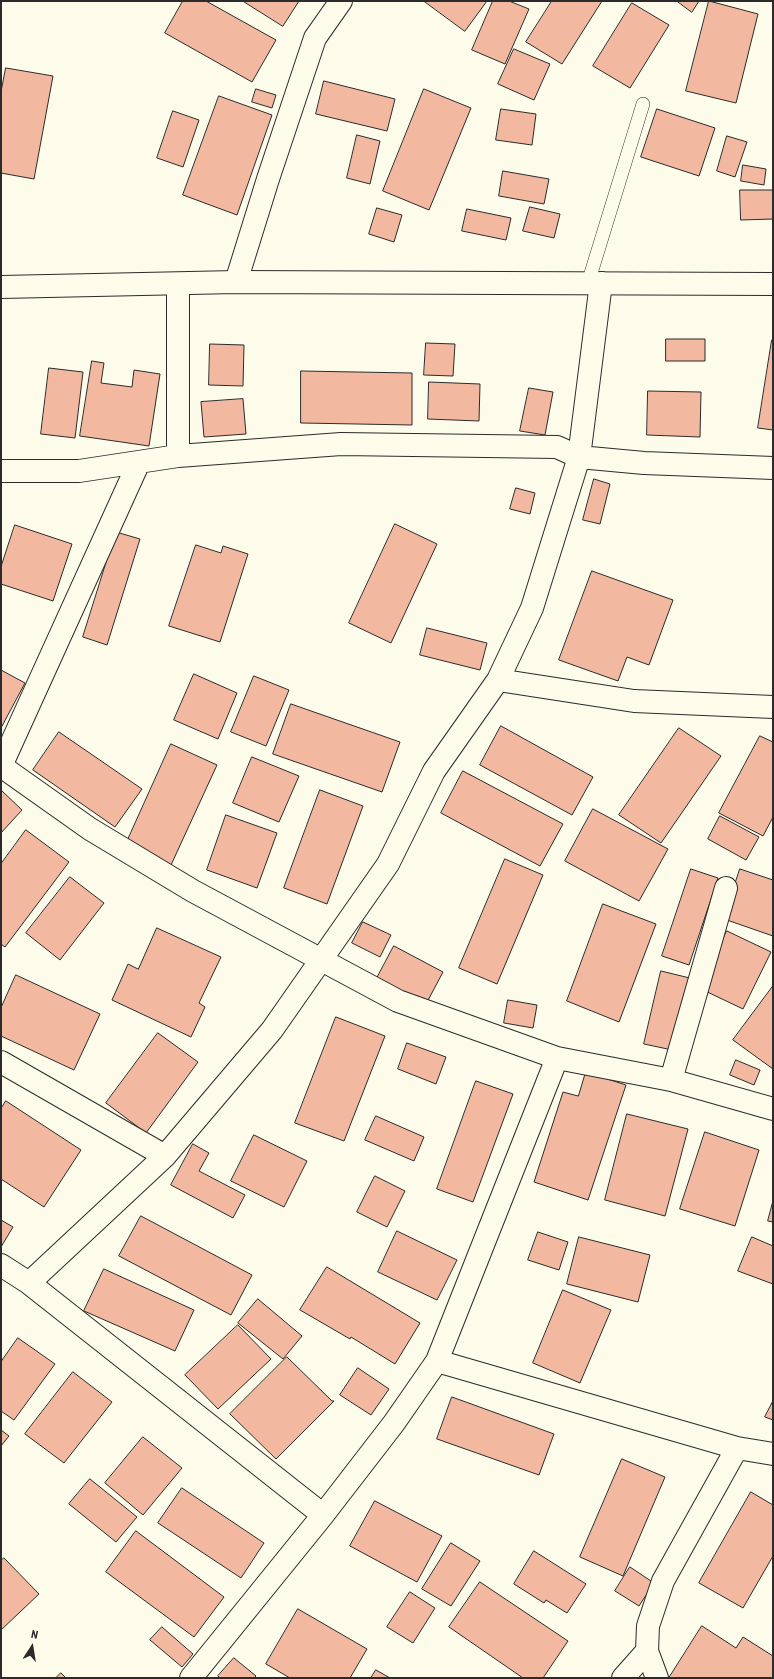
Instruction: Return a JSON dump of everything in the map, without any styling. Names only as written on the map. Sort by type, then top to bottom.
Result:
[{"type":"street","points":[[236,282],[315,38],[341,1]]},
{"type":"street","points":[[1,287],[236,282],[773,284]]},
{"type":"street","points":[[29,1283],[166,1156],[272,1030],[388,864],[434,771],[498,680],[532,608],[579,457],[594,283]]},
{"type":"street","points":[[178,284],[178,456]]},
{"type":"street","points":[[1,471],[79,471],[178,456],[341,444],[558,447],[579,457],[644,463],[773,468]]},
{"type":"street","points":[[139,462],[1,766],[90,830],[193,891],[398,1001],[557,1058],[671,1080],[773,1109]]},
{"type":"street","points":[[498,680],[634,701],[773,707]]},
{"type":"street","points":[[671,1080],[726,888]]},
{"type":"street","points":[[191,1678],[323,1515],[394,1423],[436,1361],[557,1058]]},
{"type":"street","points":[[1,1062],[166,1156]]},
{"type":"street","points":[[1,1265],[29,1283],[323,1515]]},
{"type":"street","points":[[436,1361],[737,1448],[773,1454]]},
{"type":"street","points":[[657,1678],[647,1651],[648,1626],[663,1581],[737,1448]]},
{"type":"street","points":[[623,1678],[647,1651]]},
{"type":"lane","points":[[594,283],[643,104]]},
{"type":"building","points":[[183,1],[206,1],[276,40],[252,82],[165,33]]},
{"type":"building","points":[[243,1],[299,1],[283,26]]},
{"type":"building","points":[[424,1],[487,1],[465,31]]},
{"type":"building","points":[[493,1],[509,1],[529,9],[505,64],[472,50]]},
{"type":"building","points":[[552,1],[602,1],[562,64],[526,42]]},
{"type":"building","points":[[677,1],[699,1],[692,12]]},
{"type":"building","points":[[709,1],[758,14],[736,103],[686,91]]},
{"type":"building","points":[[632,3],[669,25],[630,88],[593,66]]},
{"type":"building","points":[[514,49],[550,64],[534,100],[498,84]]},
{"type":"building","points":[[6,68],[53,76],[34,179],[1,173],[1,92]]},
{"type":"building","points":[[324,81],[395,99],[387,131],[316,114]]},
{"type":"building","points":[[256,89],[276,95],[272,108],[252,102]]},
{"type":"building","points":[[424,89],[471,108],[429,210],[383,191]]},
{"type":"building","points":[[219,96],[272,115],[237,215],[183,195]]},
{"type":"building","points":[[501,109],[536,114],[532,145],[496,140]]},
{"type":"building","points":[[657,109],[715,128],[699,176],[641,157]]},
{"type":"building","points":[[173,111],[199,120],[183,167],[157,158]]},
{"type":"building","points":[[357,135],[380,141],[370,184],[347,178]]},
{"type":"building","points":[[727,136],[747,142],[735,177],[717,171]]},
{"type":"building","points":[[743,165],[766,169],[764,185],[741,181]]},
{"type":"building","points":[[503,171],[549,179],[544,204],[499,196]]},
{"type":"building","points":[[740,190],[773,190],[773,219],[741,220]]},
{"type":"building","points":[[530,207],[560,214],[554,238],[523,231]]},
{"type":"building","points":[[377,208],[402,215],[394,242],[369,234]]},
{"type":"building","points":[[467,209],[511,218],[506,240],[462,231]]},
{"type":"building","points":[[666,339],[705,339],[705,361],[666,361]]},
{"type":"building","points":[[773,340],[773,430],[758,428]]},
{"type":"building","points":[[426,343],[455,344],[453,376],[424,375]]},
{"type":"building","points":[[210,344],[244,345],[243,386],[209,385]]},
{"type":"building","points":[[92,361],[104,363],[101,383],[132,387],[134,370],[160,374],[149,446],[80,436]]},
{"type":"building","points":[[49,368],[83,372],[75,438],[41,434]]},
{"type":"building","points":[[301,371],[412,373],[412,425],[301,423]]},
{"type":"building","points":[[429,382],[480,384],[479,421],[428,419]]},
{"type":"building","points":[[529,388],[553,392],[545,435],[520,431]]},
{"type":"building","points":[[648,391],[701,392],[700,437],[647,435]]},
{"type":"building","points":[[243,399],[246,434],[204,437],[201,402]]},
{"type":"building","points":[[594,479],[610,484],[600,524],[583,520]]},
{"type":"building","points":[[516,488],[535,493],[530,514],[510,509]]},
{"type":"building","points":[[395,524],[437,544],[391,643],[349,623]]},
{"type":"building","points":[[15,525],[72,544],[53,601],[1,584],[1,567]]},
{"type":"building","points":[[116,532],[140,539],[107,645],[83,637]]},
{"type":"building","points":[[196,545],[221,553],[223,546],[248,554],[220,642],[169,626]]},
{"type":"building","points":[[592,571],[673,600],[649,665],[627,657],[618,681],[559,660]]},
{"type":"building","points":[[427,628],[487,643],[480,670],[420,655]]},
{"type":"building","points":[[1,670],[25,683],[1,728]]},
{"type":"building","points":[[194,674],[237,693],[218,739],[174,720]]},
{"type":"building","points":[[254,676],[289,690],[266,746],[231,732]]},
{"type":"building","points":[[291,704],[400,742],[382,792],[273,754]]},
{"type":"building","points":[[501,726],[593,777],[572,815],[480,765]]},
{"type":"building","points":[[679,728],[721,756],[661,843],[619,815]]},
{"type":"building","points":[[59,732],[142,789],[115,827],[33,770]]},
{"type":"building","points":[[760,736],[773,742],[773,817],[763,836],[719,813]]},
{"type":"building","points":[[171,744],[217,765],[171,865],[126,844]]},
{"type":"building","points":[[252,757],[299,776],[279,822],[233,803]]},
{"type":"building","points":[[463,771],[563,824],[540,866],[441,813]]},
{"type":"building","points":[[1,790],[22,810],[1,833]]},
{"type":"building","points":[[320,790],[363,806],[327,904],[284,888]]},
{"type":"building","points":[[593,809],[668,849],[639,901],[565,861]]},
{"type":"building","points":[[226,815],[277,833],[257,888],[207,870]]},
{"type":"building","points":[[720,816],[759,837],[746,860],[708,839]]},
{"type":"building","points":[[26,830],[69,862],[5,947],[1,944],[1,864]]},
{"type":"building","points":[[505,859],[543,875],[497,984],[459,968]]},
{"type":"building","points":[[691,869],[718,878],[689,965],[662,956]]},
{"type":"building","points":[[740,869],[773,880],[773,936],[724,919]]},
{"type":"building","points":[[70,877],[104,903],[60,960],[26,933]]},
{"type":"building","points":[[603,904],[656,924],[619,1022],[567,1001]]},
{"type":"building","points":[[363,922],[391,935],[380,957],[352,943]]},
{"type":"building","points":[[157,928],[221,957],[199,1003],[205,1007],[191,1037],[112,1000],[128,964],[138,969]]},
{"type":"building","points":[[727,931],[771,952],[743,1009],[699,988]]},
{"type":"building","points":[[394,946],[443,972],[425,1006],[376,980]]},
{"type":"building","points":[[661,971],[694,979],[677,1051],[644,1044]]},
{"type":"building","points":[[16,975],[100,1014],[74,1070],[1,1036],[1,1008]]},
{"type":"building","points":[[773,986],[773,1069],[733,1040]]},
{"type":"building","points":[[508,1000],[537,1005],[533,1028],[504,1023]]},
{"type":"building","points":[[336,1017],[385,1036],[344,1141],[295,1123]]},
{"type":"building","points":[[158,1033],[198,1062],[146,1133],[106,1103]]},
{"type":"building","points":[[407,1043],[446,1057],[436,1084],[398,1069]]},
{"type":"building","points":[[736,1060],[760,1070],[754,1085],[730,1075]]},
{"type":"building","points":[[586,1072],[626,1085],[588,1200],[534,1182],[563,1092],[578,1096]]},
{"type":"building","points":[[476,1081],[513,1094],[473,1202],[437,1189]]},
{"type":"building","points":[[6,1101],[81,1150],[44,1207],[1,1179],[1,1109]]},
{"type":"building","points":[[627,1114],[688,1129],[665,1216],[605,1200]]},
{"type":"building","points":[[376,1116],[424,1137],[414,1161],[365,1140]]},
{"type":"building","points":[[705,1132],[759,1150],[735,1226],[680,1209]]},
{"type":"building","points":[[254,1135],[307,1161],[284,1207],[231,1181]]},
{"type":"building","points":[[193,1144],[209,1153],[199,1171],[245,1195],[233,1218],[171,1185]]},
{"type":"building","points":[[375,1176],[405,1191],[387,1227],[357,1212]]},
{"type":"building","points":[[773,1201],[773,1222],[768,1221]]},
{"type":"building","points":[[141,1216],[252,1275],[231,1315],[119,1256]]},
{"type":"building","points":[[1,1220],[13,1227],[1,1247]]},
{"type":"building","points":[[397,1231],[457,1260],[437,1300],[378,1272]]},
{"type":"building","points":[[538,1232],[568,1242],[559,1270],[528,1260]]},
{"type":"building","points":[[579,1237],[650,1255],[638,1302],[567,1284]]},
{"type":"building","points":[[752,1237],[773,1246],[773,1284],[738,1271]]},
{"type":"building","points":[[327,1267],[420,1323],[395,1364],[351,1337],[350,1339],[300,1310]]},
{"type":"building","points":[[104,1269],[194,1310],[175,1351],[84,1311]]},
{"type":"building","points":[[563,1290],[611,1310],[580,1383],[533,1363]]},
{"type":"building","points":[[258,1299],[302,1336],[283,1359],[238,1323]]},
{"type":"building","points":[[238,1325],[271,1359],[218,1409],[185,1375]]},
{"type":"building","points":[[18,1338],[55,1364],[14,1420],[1,1411],[1,1362]]},
{"type":"building","points":[[287,1357],[332,1401],[334,1401],[276,1459],[230,1414]]},
{"type":"building","points":[[358,1368],[389,1389],[371,1415],[340,1395]]},
{"type":"building","points":[[73,1372],[112,1402],[64,1463],[25,1434]]},
{"type":"building","points":[[452,1397],[554,1434],[539,1475],[437,1439]]},
{"type":"building","points":[[773,1401],[773,1420],[765,1417]]},
{"type":"building","points":[[1,1430],[9,1436],[1,1446]]},
{"type":"building","points":[[143,1437],[182,1468],[143,1515],[105,1483]]},
{"type":"building","points":[[622,1459],[665,1477],[623,1576],[580,1557]]},
{"type":"building","points":[[90,1479],[137,1517],[116,1542],[69,1504]]},
{"type":"building","points":[[182,1488],[264,1543],[241,1578],[158,1523]]},
{"type":"building","points":[[751,1492],[773,1505],[773,1556],[743,1608],[699,1583]]},
{"type":"building","points":[[375,1501],[442,1536],[417,1582],[350,1546]]},
{"type":"building","points":[[136,1531],[224,1597],[194,1637],[106,1572]]},
{"type":"building","points":[[451,1543],[480,1561],[451,1606],[422,1589]]},
{"type":"building","points":[[534,1551],[586,1584],[567,1613],[546,1600],[544,1603],[514,1584]]},
{"type":"building","points":[[4,1558],[39,1594],[1,1630],[1,1561]]},
{"type":"building","points":[[630,1567],[654,1583],[639,1606],[615,1591]]},
{"type":"building","points":[[480,1582],[568,1641],[543,1678],[523,1678],[449,1627]]},
{"type":"building","points":[[410,1592],[435,1608],[413,1643],[387,1627]]},
{"type":"building","points":[[298,1609],[367,1649],[350,1678],[290,1678],[266,1664]]},
{"type":"building","points":[[702,1626],[736,1648],[743,1637],[773,1656],[773,1678],[669,1678]]},
{"type":"building","points":[[162,1627],[193,1654],[182,1667],[150,1640]]},
{"type":"building","points":[[234,1658],[256,1676],[254,1678],[220,1678],[218,1676]]},
{"type":"building","points":[[376,1670],[390,1678],[371,1678]]},
{"type":"building","points":[[61,1673],[66,1678],[56,1678]]}]
